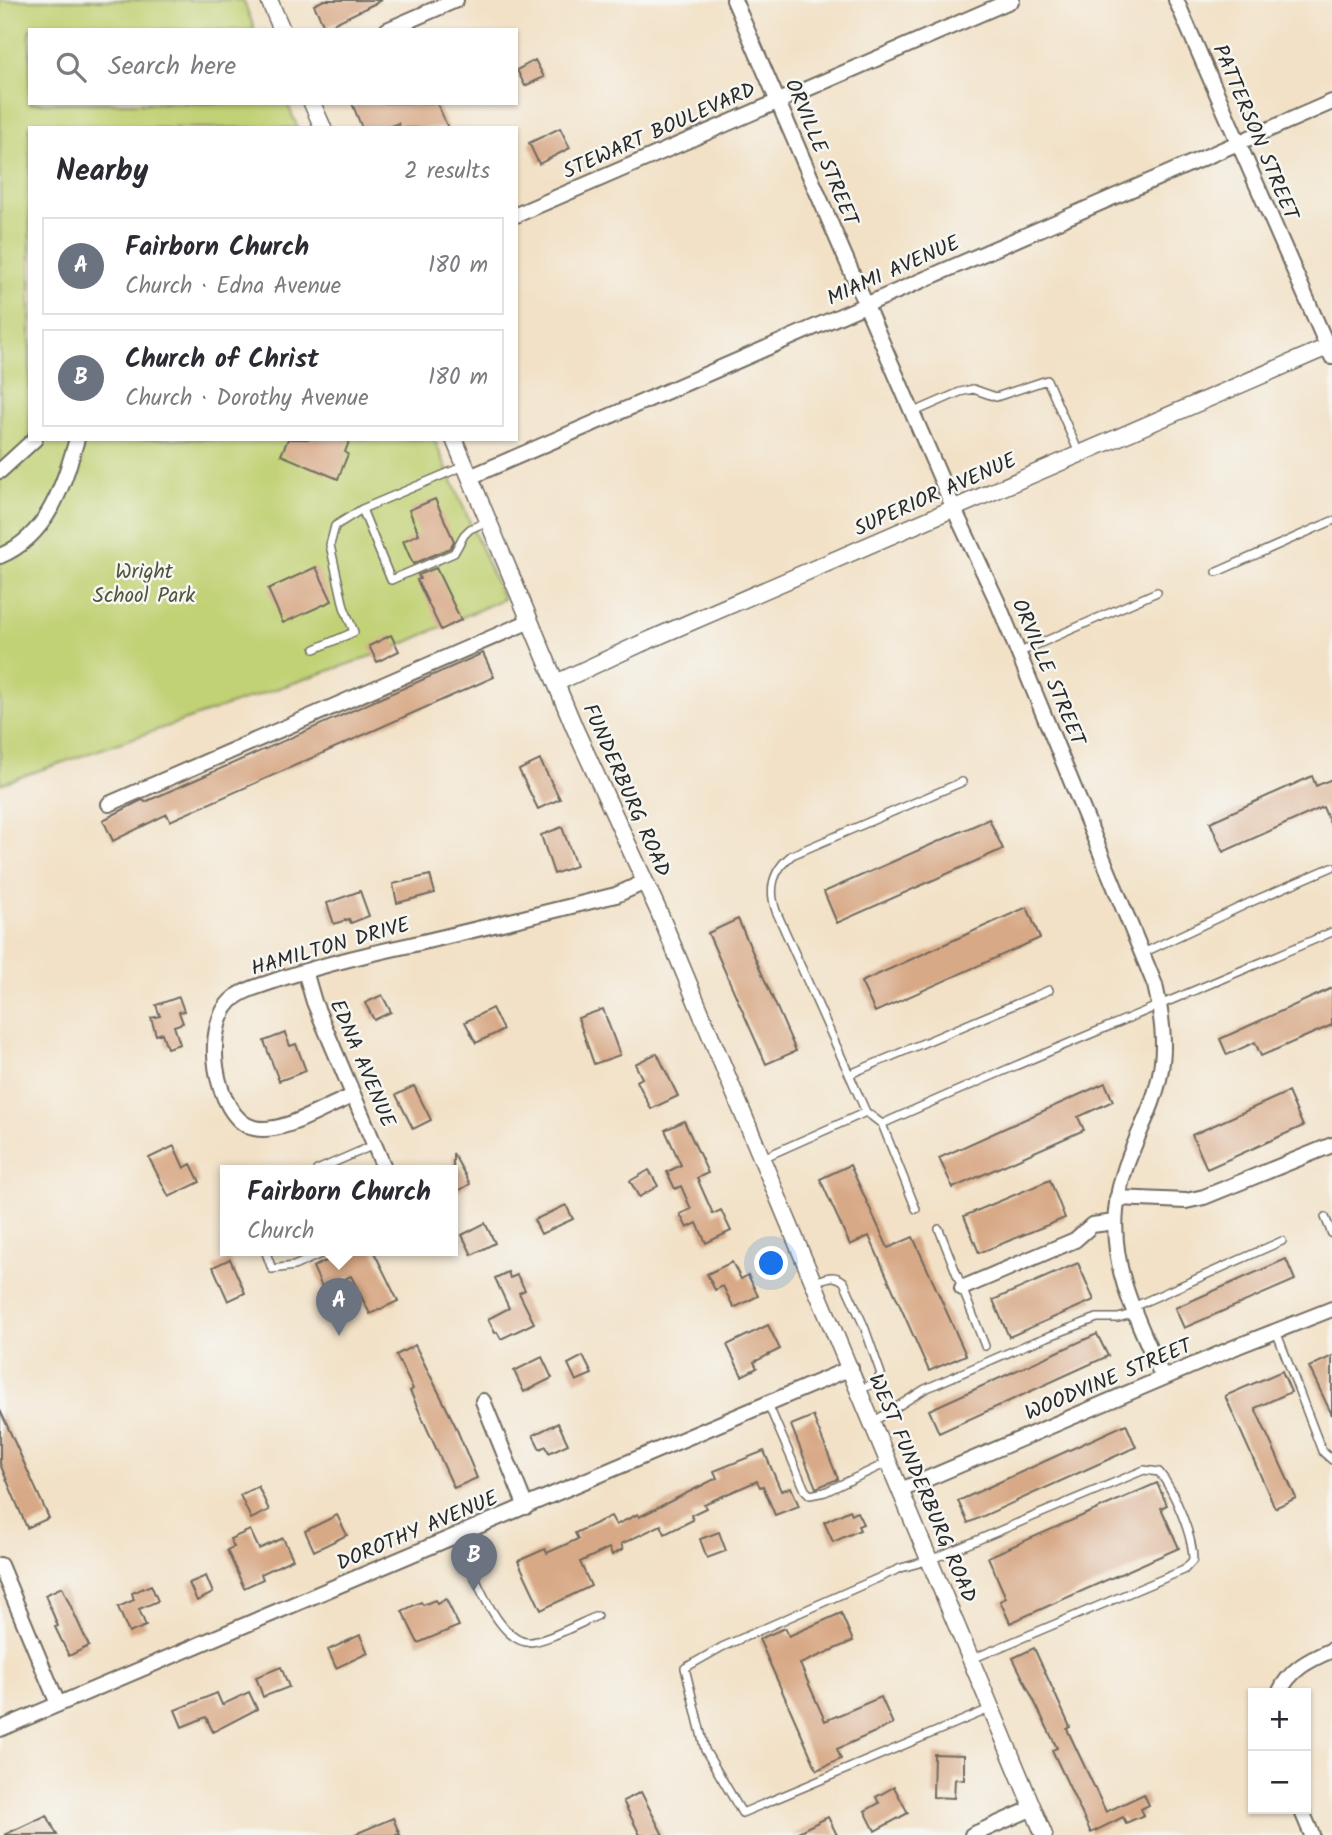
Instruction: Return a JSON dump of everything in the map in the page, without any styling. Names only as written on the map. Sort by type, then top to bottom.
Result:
[{"type":"street","points":[[269,0],[281,28]]},
{"type":"street","points":[[392,28],[456,0]]},
{"type":"street","name":"ORVILLE STREET","points":[[734,0],[1018,653],[1155,985],[1165,1033],[1161,1072],[1146,1120],[1126,1161],[1117,1198],[1115,1240],[1120,1272],[1163,1378]]},
{"type":"street","name":"STEWART BOULEVARD","points":[[518,214],[1012,0]]},
{"type":"street","name":"PATTERSON STREET","points":[[1177,0],[1330,350]]},
{"type":"street","name":"MIAMI AVENUE","points":[[468,472],[866,305],[1332,102]]},
{"type":"street","points":[[313,105],[322,126]]},
{"type":"street","name":"SUPERIOR AVENUE","points":[[556,683],[1080,453],[1330,350]]},
{"type":"street","points":[[0,471],[33,441]]},
{"type":"street","points":[[0,556],[18,549],[40,528],[63,485],[76,441]]},
{"type":"street","name":"FUNDERBURG ROAD","points":[[455,441],[556,683],[763,1158]]},
{"type":"street","points":[[109,804],[530,621]]},
{"type":"street","name":"HAMILTON DRIVE","points":[[353,1096],[289,1124],[266,1129],[252,1128],[243,1123],[226,1100],[214,1051],[219,1016],[226,1004],[237,996],[345,959],[616,895],[645,882]]},
{"type":"street","name":"EDNA AVENUE","points":[[305,971],[314,1002],[383,1165]]},
{"type":"street","points":[[1117,1198],[1186,1201],[1204,1197],[1332,1145]]},
{"type":"street","name":"WEST FUNDERBURG ROAD","points":[[763,1158],[1044,1835]]},
{"type":"street","points":[[962,1288],[1074,1240],[1092,1225],[1115,1222]]},
{"type":"street","name":"WOODVINE STREET","points":[[901,1490],[1332,1309]]},
{"type":"street","name":"DOROTHY AVENUE","points":[[0,1729],[851,1368]]},
{"type":"street","points":[[483,1401],[526,1507]]},
{"type":"street","points":[[0,1565],[58,1704]]},
{"type":"street","points":[[1282,1688],[1301,1665],[1332,1650]]},
{"type":"street","points":[[972,1835],[1033,1808]]},
{"type":"street","points":[[1303,1814],[1312,1835]]},
{"type":"lane","points":[[912,413],[960,392],[973,389],[996,397],[1047,380],[1080,453]]},
{"type":"lane","points":[[315,649],[354,632],[344,607],[330,544],[335,526],[362,509],[468,472]]},
{"type":"lane","points":[[362,509],[391,580],[454,553],[470,529],[488,521]]},
{"type":"lane","points":[[1217,572],[1332,521]]},
{"type":"lane","points":[[1018,653],[1157,592]]},
{"type":"lane","points":[[916,1209],[882,1125],[866,1112],[776,911],[772,900],[772,883],[776,872],[793,855],[962,782]]},
{"type":"lane","points":[[1143,953],[1332,867]]},
{"type":"lane","points":[[882,1125],[1037,1056],[1160,1007],[1332,932]]},
{"type":"lane","points":[[850,1074],[1049,990]]},
{"type":"lane","points":[[763,1158],[866,1112]]},
{"type":"lane","points":[[328,1165],[374,1145]]},
{"type":"lane","points":[[1325,1217],[1332,1234]]},
{"type":"lane","points":[[939,1229],[985,1346]]},
{"type":"lane","points":[[873,1422],[926,1389],[1026,1345],[1097,1318],[1118,1318],[1282,1241]]},
{"type":"lane","points":[[267,1256],[272,1269],[294,1266],[316,1256]]},
{"type":"lane","points":[[815,1282],[831,1276],[839,1277],[844,1282],[864,1326],[881,1374],[876,1382],[860,1390]]},
{"type":"lane","points":[[1276,1331],[1322,1451],[1332,1460]]},
{"type":"lane","points":[[768,1403],[805,1490],[810,1495],[825,1492],[890,1462]]},
{"type":"lane","points":[[972,1659],[1184,1570],[1193,1560],[1193,1547],[1167,1482],[1159,1472],[1144,1469],[930,1560],[901,1568],[722,1647],[685,1668],[705,1750],[742,1813],[992,1708]]},
{"type":"lane","points":[[457,1536],[495,1616],[509,1634],[526,1642],[541,1639],[597,1616]]},
{"type":"green space","name":"Wright School Park","points":[[0,0],[243,0],[254,28],[28,28],[28,105],[288,105],[297,126],[28,126],[28,441],[435,441],[503,599],[392,649],[0,784]]},
{"type":"building","points":[[324,0],[382,0],[325,28],[314,5]]},
{"type":"building","points":[[535,60],[544,77],[525,86],[518,69]]},
{"type":"building","points":[[353,105],[438,105],[447,126],[399,126],[398,123],[391,126],[361,126]]},
{"type":"building","points":[[560,128],[570,148],[539,164],[529,143]]},
{"type":"building","points":[[287,441],[349,441],[345,452],[348,454],[338,479],[281,455]]},
{"type":"building","points":[[435,499],[454,541],[450,548],[413,564],[403,541],[419,534],[409,510]]},
{"type":"building","points":[[316,567],[332,601],[283,623],[268,589]]},
{"type":"building","points":[[436,568],[461,620],[441,630],[417,580],[420,579],[418,575]]},
{"type":"building","points":[[391,635],[399,651],[377,662],[369,646]]},
{"type":"building","points":[[483,653],[494,677],[170,821],[167,814],[113,841],[103,820],[140,801],[145,802]]},
{"type":"building","points":[[540,760],[560,799],[538,809],[519,770]]},
{"type":"building","points":[[1312,776],[1316,786],[1332,779],[1332,828],[1323,807],[1223,852],[1210,822]]},
{"type":"building","points":[[989,819],[1003,849],[837,923],[824,892]]},
{"type":"building","points":[[562,827],[576,866],[554,874],[541,835]]},
{"type":"building","points":[[430,875],[435,893],[397,903],[393,884]]},
{"type":"building","points":[[360,891],[369,916],[351,923],[349,919],[334,924],[327,903]]},
{"type":"building","points":[[1027,907],[1040,938],[875,1012],[861,982]]},
{"type":"building","points":[[738,919],[796,1051],[766,1064],[708,933]]},
{"type":"building","points":[[1332,988],[1332,1025],[1261,1056],[1255,1042],[1227,1055],[1220,1039]]},
{"type":"building","points":[[382,995],[391,1012],[374,1020],[365,1003]]},
{"type":"building","points":[[179,997],[184,1011],[179,1012],[183,1023],[174,1026],[180,1044],[167,1048],[162,1033],[156,1035],[151,1018],[160,1016],[156,1005]]},
{"type":"building","points":[[492,1008],[503,1030],[476,1043],[465,1022]]},
{"type":"building","points":[[603,1009],[620,1055],[594,1064],[578,1018]]},
{"type":"building","points":[[285,1033],[290,1046],[296,1044],[306,1071],[279,1081],[264,1041]]},
{"type":"building","points":[[657,1053],[678,1096],[651,1109],[637,1081],[642,1078],[635,1064]]},
{"type":"building","points":[[1105,1083],[1113,1101],[1078,1117],[1084,1130],[953,1188],[939,1158]]},
{"type":"building","points":[[414,1086],[431,1120],[413,1129],[396,1095]]},
{"type":"building","points":[[1288,1092],[1303,1126],[1207,1169],[1192,1135]]},
{"type":"building","points":[[684,1121],[708,1173],[697,1178],[713,1214],[721,1210],[731,1231],[706,1243],[697,1223],[687,1228],[680,1214],[691,1209],[681,1186],[675,1189],[667,1172],[681,1165],[665,1130]]},
{"type":"building","points":[[174,1146],[184,1168],[191,1164],[200,1182],[169,1197],[149,1158]]},
{"type":"building","points":[[453,1153],[470,1184],[458,1191],[458,1165],[453,1165]]},
{"type":"building","points":[[850,1165],[888,1248],[913,1237],[966,1355],[929,1371],[869,1236],[850,1245],[820,1179]]},
{"type":"building","points":[[649,1170],[658,1186],[639,1197],[630,1181]]},
{"type":"building","points":[[1050,1180],[1065,1218],[979,1253],[964,1216]]},
{"type":"building","points":[[566,1205],[573,1219],[541,1234],[534,1220]]},
{"type":"building","points":[[485,1223],[495,1243],[472,1255],[462,1235]]},
{"type":"building","points":[[337,1256],[376,1256],[398,1301],[370,1314],[351,1276],[323,1289],[313,1267]]},
{"type":"building","points":[[230,1259],[245,1293],[228,1301],[213,1267]]},
{"type":"building","points":[[1286,1259],[1295,1280],[1184,1328],[1175,1308]]},
{"type":"building","points":[[732,1262],[741,1279],[748,1275],[758,1296],[734,1308],[723,1286],[715,1290],[707,1274]]},
{"type":"building","points":[[1078,1263],[1094,1300],[1009,1337],[993,1300]]},
{"type":"building","points":[[508,1272],[510,1278],[517,1275],[525,1290],[519,1293],[534,1323],[501,1339],[488,1319],[509,1308],[495,1278]]},
{"type":"building","points":[[768,1325],[780,1349],[754,1362],[757,1368],[742,1376],[727,1345]]},
{"type":"building","points":[[1097,1334],[1108,1356],[939,1433],[929,1410]]},
{"type":"building","points":[[415,1345],[455,1425],[477,1478],[454,1488],[396,1355]]},
{"type":"building","points":[[583,1356],[592,1374],[576,1381],[568,1364]]},
{"type":"building","points":[[1332,1356],[1332,1415],[1309,1367]]},
{"type":"building","points":[[542,1357],[552,1378],[524,1392],[514,1371]]},
{"type":"building","points":[[1282,1371],[1291,1392],[1255,1408],[1296,1498],[1275,1508],[1225,1396]]},
{"type":"building","points":[[0,1410],[49,1518],[27,1528],[0,1464]]},
{"type":"building","points":[[813,1416],[838,1479],[816,1488],[791,1425]]},
{"type":"building","points":[[558,1423],[568,1444],[549,1453],[546,1446],[540,1449],[533,1435]]},
{"type":"building","points":[[1126,1424],[1136,1447],[968,1523],[958,1501]]},
{"type":"building","points":[[764,1451],[781,1491],[791,1487],[799,1506],[775,1515],[763,1486],[760,1487],[757,1481],[704,1504],[706,1508],[691,1515],[693,1520],[665,1534],[661,1525],[621,1544],[623,1549],[612,1555],[609,1548],[580,1562],[591,1586],[541,1610],[518,1561],[545,1549],[547,1553],[578,1539],[575,1533],[611,1516],[616,1525],[638,1514],[639,1517],[717,1478],[714,1471]]},
{"type":"building","points":[[1157,1483],[1167,1505],[1161,1508],[1179,1548],[1010,1623],[1000,1601],[1006,1598],[988,1557]]},
{"type":"building","points":[[258,1486],[269,1510],[251,1519],[240,1495]]},
{"type":"building","points":[[850,1510],[852,1514],[857,1512],[863,1524],[858,1526],[860,1530],[833,1542],[824,1522]]},
{"type":"building","points":[[337,1515],[347,1535],[314,1551],[305,1531]]},
{"type":"building","points":[[250,1530],[259,1549],[283,1538],[293,1559],[261,1574],[263,1579],[244,1588],[227,1550],[234,1547],[230,1539]]},
{"type":"building","points":[[719,1532],[726,1551],[707,1558],[700,1539]]},
{"type":"building","points":[[206,1576],[213,1593],[197,1601],[189,1583]]},
{"type":"building","points":[[151,1585],[158,1601],[139,1609],[146,1626],[129,1633],[118,1607],[134,1600],[132,1593]]},
{"type":"building","points":[[62,1587],[89,1646],[69,1656],[55,1627],[58,1626],[45,1595]]},
{"type":"building","points":[[446,1599],[459,1626],[418,1643],[402,1611],[421,1602],[423,1605],[435,1600],[437,1604]]},
{"type":"building","points":[[841,1613],[853,1641],[800,1664],[825,1721],[881,1697],[893,1724],[837,1749],[841,1759],[817,1770],[759,1639],[785,1628],[789,1636]]},
{"type":"building","points":[[360,1635],[368,1653],[336,1668],[328,1650]]},
{"type":"building","points":[[1034,1648],[1070,1727],[1067,1729],[1106,1812],[1144,1794],[1149,1805],[1141,1809],[1144,1815],[1126,1823],[1123,1817],[1091,1833],[1052,1750],[1057,1748],[1013,1658]]},
{"type":"building","points":[[281,1667],[289,1687],[263,1697],[256,1677]]},
{"type":"building","points":[[249,1692],[257,1709],[213,1732],[206,1717],[182,1727],[175,1710],[217,1693],[222,1705]]},
{"type":"building","points":[[934,1754],[964,1755],[964,1780],[955,1779],[954,1798],[933,1797]]},
{"type":"building","points":[[894,1787],[908,1813],[875,1831],[865,1811],[879,1803],[876,1797]]},
{"type":"building","points":[[641,1792],[663,1835],[640,1835],[623,1801]]},
{"type":"building","points":[[47,1815],[57,1835],[4,1835]]},
{"type":"building","points":[[828,1817],[837,1835],[792,1835]]},
{"type":"building","points":[[393,1818],[400,1835],[353,1835]]},
{"type":"place","name":"Fairborn Church","points":[[339,1336]]},
{"type":"place","name":"Church of Christ","points":[[474,1591]]}]
